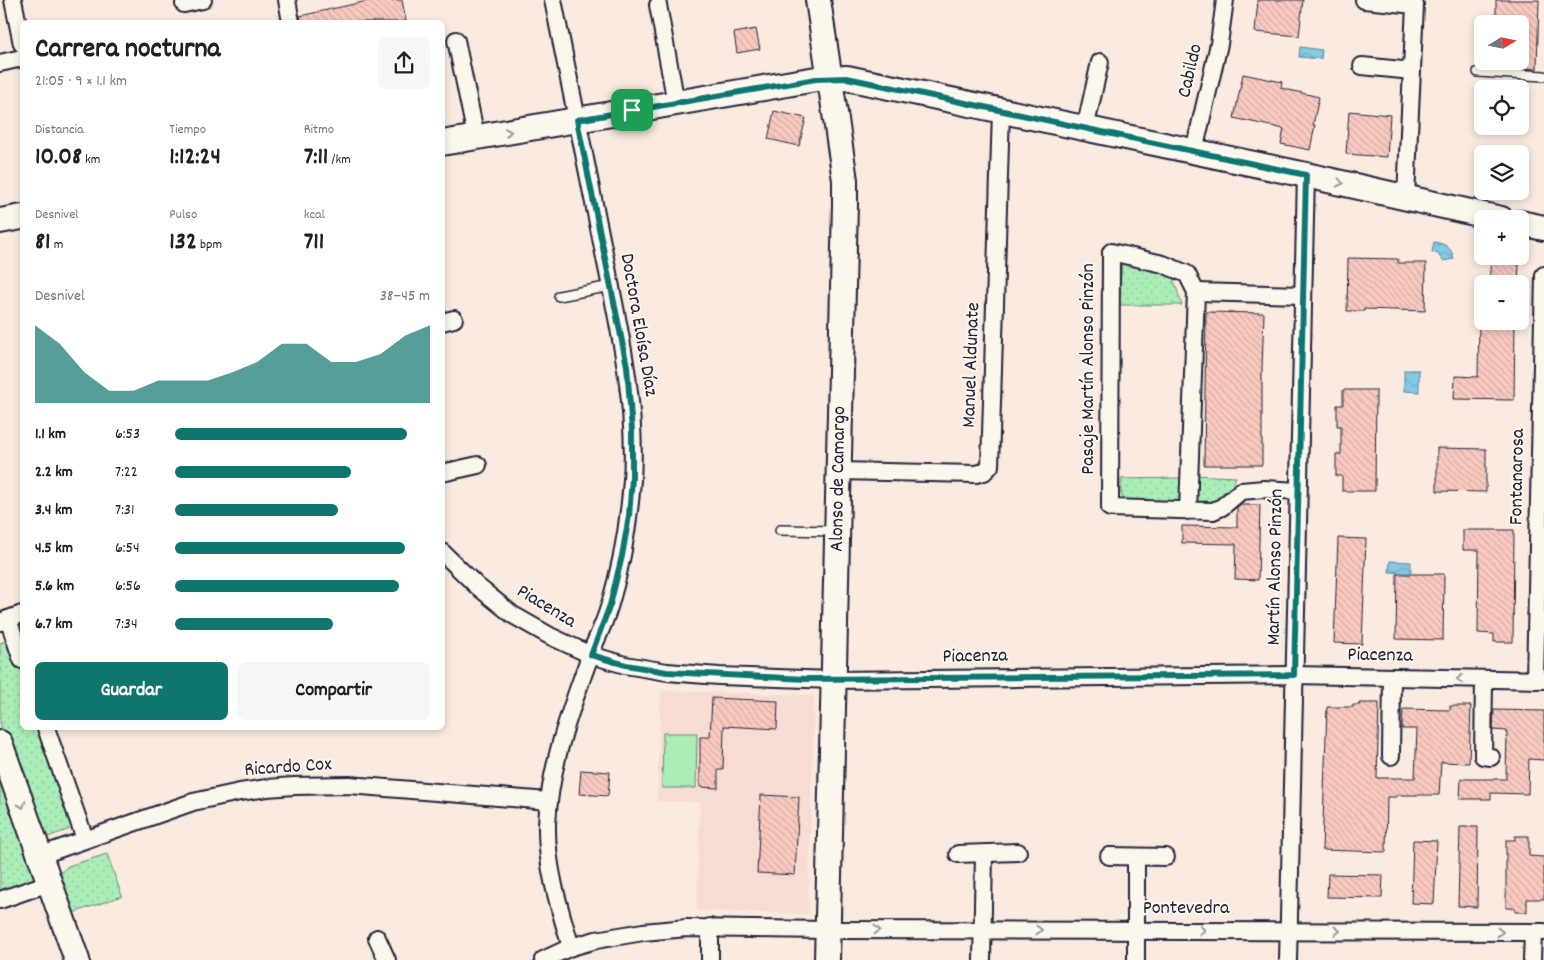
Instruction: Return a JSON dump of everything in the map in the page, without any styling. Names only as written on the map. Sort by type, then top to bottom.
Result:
[{"type":"street","points":[[13,0],[20,34]]},
{"type":"street","points":[[184,4],[204,0]]},
{"type":"street","points":[[286,0],[291,20]]},
{"type":"street","name":"Doctora Eloísa Díaz","points":[[553,0],[627,366],[632,431],[632,478],[629,516],[620,564],[610,605],[564,729],[552,779],[549,801],[547,825],[549,859],[554,891],[571,947]]},
{"type":"street","name":"Alonso de Camargo","points":[[818,0],[844,180],[827,960]]},
{"type":"street","name":"Cabildo","points":[[1194,151],[1219,44],[1225,0]]},
{"type":"street","points":[[1364,0],[1415,5],[1406,198]]},
{"type":"street","points":[[658,6],[676,103]]},
{"type":"street","points":[[456,40],[476,137]]},
{"type":"street","points":[[0,63],[20,58]]},
{"type":"street","points":[[1086,129],[1100,62]]},
{"type":"street","points":[[1362,66],[1412,70]]},
{"type":"street","points":[[445,142],[816,79],[858,79],[1474,213]]},
{"type":"street","name":"Manuel Aldunate","points":[[839,471],[976,474],[984,472],[990,466],[1001,111]]},
{"type":"street","name":"Martín Alonso Pinzón","points":[[1288,960],[1306,175]]},
{"type":"street","points":[[0,221],[20,217]]},
{"type":"street","points":[[1529,225],[1544,228]]},
{"type":"street","name":"Pasaje Martín Alonso Pinzón","points":[[1196,292],[1187,274],[1163,264],[1111,252],[1110,508],[1213,511],[1222,507],[1241,490],[1298,491]]},
{"type":"street","name":"Fontanarosa","points":[[1539,680],[1544,275]]},
{"type":"street","points":[[1188,511],[1196,292],[1303,295]]},
{"type":"street","points":[[445,472],[478,465]]},
{"type":"street","name":"Piacenza","points":[[445,556],[477,586],[513,615],[550,636],[591,655],[626,665],[667,672],[834,680],[1294,675],[1539,680]]},
{"type":"street","points":[[7,618],[20,654]]},
{"type":"street","points":[[1390,756],[1392,677]]},
{"type":"street","points":[[1484,679],[1483,756],[1491,757]]},
{"type":"street","points":[[47,730],[85,839]]},
{"type":"street","points":[[0,743],[77,960]]},
{"type":"street","name":"Ricardo Cox","points":[[40,856],[193,802],[240,792],[294,786],[349,785],[549,801]]},
{"type":"street","points":[[958,854],[1018,852]]},
{"type":"street","points":[[982,960],[984,854]]},
{"type":"street","points":[[1109,856],[1166,857]]},
{"type":"street","points":[[1136,856],[1136,960]]},
{"type":"street","points":[[0,900],[49,883]]},
{"type":"street","points":[[710,928],[710,960]]},
{"type":"street","name":"Pontevedra","points":[[543,960],[571,947],[596,940],[664,929],[1538,932]]},
{"type":"street","points":[[1532,960],[1538,932]]},
{"type":"street","points":[[377,938],[387,960]]},
{"type":"lane","points":[[1478,72],[1544,76]]},
{"type":"lane","points":[[559,296],[610,286]]},
{"type":"lane","points":[[780,530],[837,531]]},
{"type":"shaded area","points":[[661,691],[814,695],[808,914],[697,910],[700,802],[657,801]]},
{"type":"green space","points":[[1122,261],[1160,268],[1173,278],[1182,305],[1119,305]]},
{"type":"green space","points":[[1194,475],[1236,477],[1229,493],[1221,500],[1193,505]]},
{"type":"green space","points":[[1181,478],[1180,502],[1125,503],[1121,493],[1121,479]]},
{"type":"green space","points":[[11,639],[20,667],[20,730],[42,730],[76,827],[42,839],[0,723],[0,643]]},
{"type":"green space","points":[[663,733],[697,733],[696,788],[662,788]]},
{"type":"green space","points":[[0,775],[38,881],[0,891]]},
{"type":"green space","points":[[107,854],[122,896],[70,914],[58,875],[68,866]]},
{"type":"water","points":[[1300,47],[1322,50],[1321,59],[1299,57]]},
{"type":"water","points":[[1434,242],[1447,247],[1454,259],[1443,261],[1438,254],[1432,252]]},
{"type":"water","points":[[1404,370],[1419,370],[1419,392],[1404,391]]},
{"type":"water","points":[[1390,561],[1411,562],[1411,573],[1389,572]]},
{"type":"building","points":[[372,0],[402,0],[406,20],[301,20],[300,16]]},
{"type":"building","points":[[1258,0],[1303,0],[1299,36],[1255,32]]},
{"type":"building","points":[[1496,0],[1539,0],[1537,69],[1529,69],[1529,15],[1496,15]]},
{"type":"building","points":[[756,29],[760,49],[737,53],[734,33]]},
{"type":"building","points":[[1243,74],[1282,82],[1281,88],[1319,97],[1310,150],[1281,144],[1284,129],[1234,118]]},
{"type":"building","points":[[774,111],[806,118],[799,146],[768,139]]},
{"type":"building","points":[[1349,111],[1390,115],[1387,157],[1346,154]]},
{"type":"building","points":[[1348,258],[1398,259],[1398,263],[1426,263],[1425,311],[1364,309],[1364,311],[1347,311]]},
{"type":"building","points":[[1490,265],[1519,265],[1518,275],[1490,275]]},
{"type":"building","points":[[1206,312],[1264,313],[1262,465],[1204,465]]},
{"type":"building","points":[[1479,330],[1515,330],[1514,400],[1454,399],[1455,376],[1478,377]]},
{"type":"building","points":[[1343,390],[1376,390],[1375,491],[1342,491],[1342,476],[1336,476],[1336,454],[1341,454],[1341,426],[1337,426],[1337,405],[1343,405]]},
{"type":"building","points":[[1437,448],[1486,449],[1486,492],[1437,491]]},
{"type":"building","points":[[1240,505],[1260,505],[1258,580],[1235,579],[1236,544],[1182,543],[1182,526],[1237,527],[1237,507]]},
{"type":"building","points":[[1463,530],[1514,530],[1513,642],[1494,642],[1494,634],[1478,633],[1479,550],[1463,550]]},
{"type":"building","points":[[1338,538],[1366,539],[1362,644],[1334,643]]},
{"type":"building","points":[[1397,574],[1444,574],[1443,640],[1396,639]]},
{"type":"building","points":[[712,698],[778,701],[777,729],[724,726],[723,770],[718,770],[718,788],[700,787],[700,737],[710,737]]},
{"type":"building","points":[[1359,703],[1379,703],[1377,778],[1415,778],[1417,729],[1402,729],[1403,709],[1450,710],[1450,706],[1471,706],[1469,763],[1441,762],[1439,795],[1397,795],[1397,797],[1387,797],[1386,852],[1322,850],[1327,707],[1353,707],[1353,705],[1360,705]]},
{"type":"building","points":[[1494,710],[1544,711],[1544,760],[1529,759],[1528,794],[1491,793],[1491,799],[1460,799],[1461,779],[1506,779],[1507,731],[1493,730]]},
{"type":"building","points":[[581,770],[610,772],[608,796],[579,794]]},
{"type":"building","points":[[761,795],[799,797],[795,875],[757,873]]},
{"type":"building","points":[[1460,827],[1478,827],[1477,907],[1458,906]]},
{"type":"building","points":[[1515,836],[1529,836],[1529,856],[1544,857],[1544,899],[1527,899],[1527,912],[1515,912],[1515,908],[1506,908],[1506,840],[1515,840]]},
{"type":"building","points":[[1413,840],[1437,841],[1434,904],[1411,903]]},
{"type":"building","points":[[1328,874],[1383,875],[1382,898],[1327,897]]},
{"type":"route","points":[[816,79],[858,79],[1306,175],[1294,675],[834,680],[719,676],[667,672],[648,670],[591,655],[610,605],[622,556],[629,516],[632,478],[632,431],[627,366],[577,120],[632,110],[816,79]]}]
